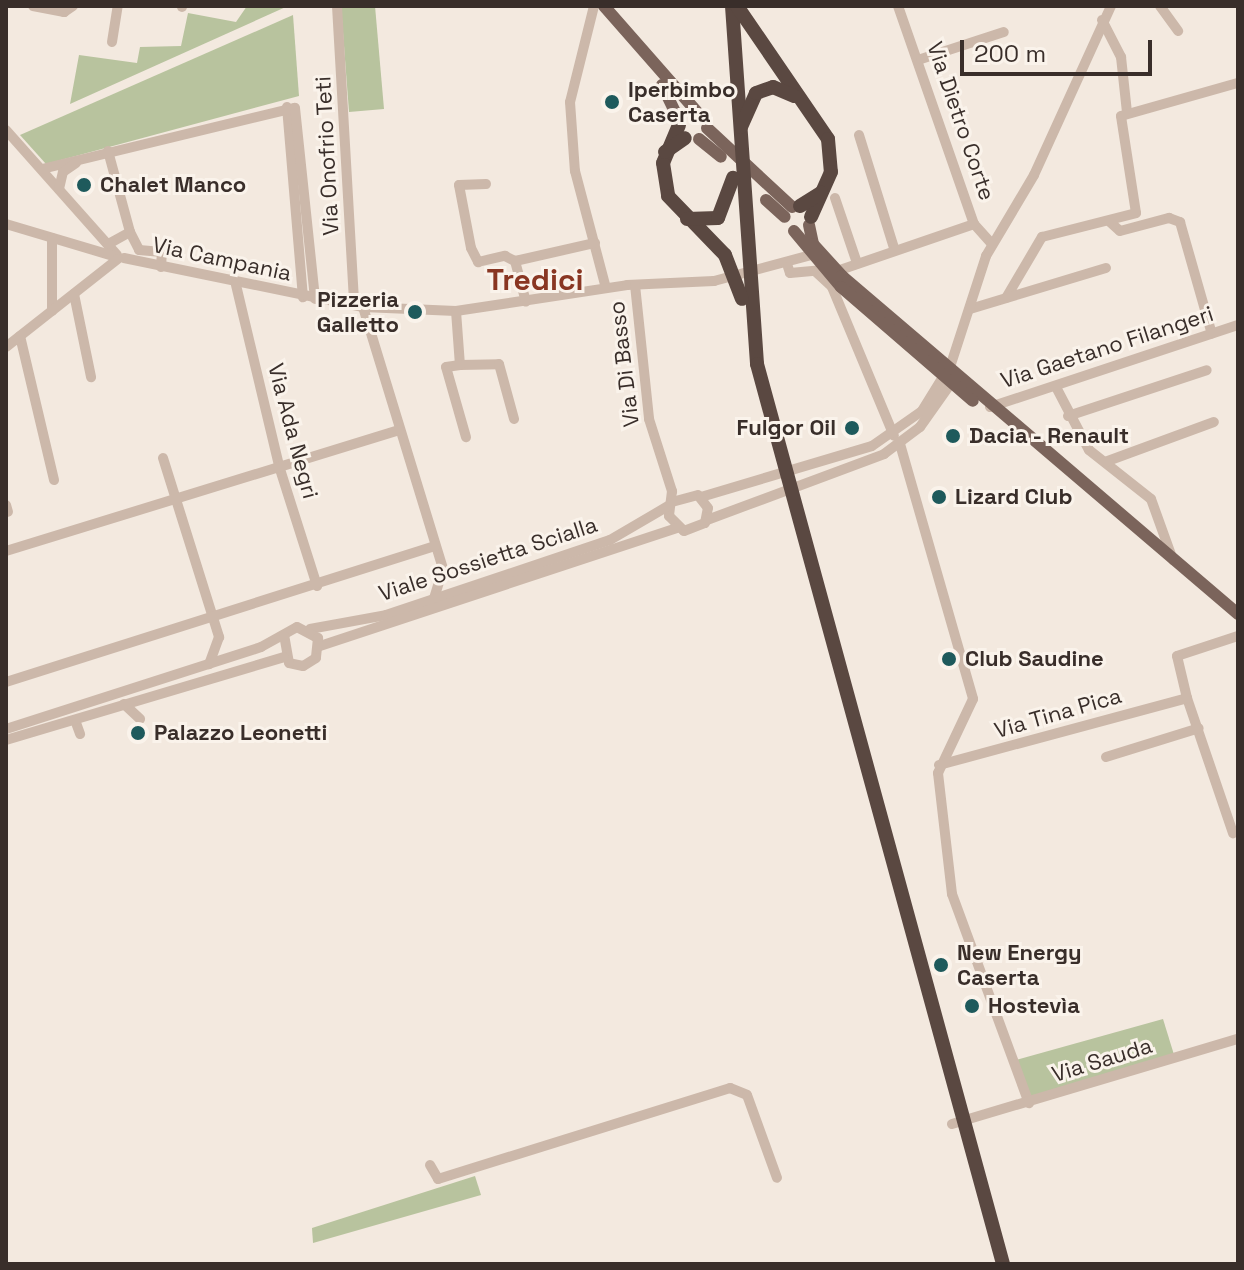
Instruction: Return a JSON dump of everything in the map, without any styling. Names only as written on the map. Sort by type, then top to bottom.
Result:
[{"type":"highway","points":[[734,6],[828,139],[829,190],[800,214]]},
{"type":"highway","points":[[734,6],[743,289],[750,326],[786,480],[1003,1264]]},
{"type":"highway","points":[[737,140],[756,93],[781,88],[801,100]]},
{"type":"highway","points":[[690,130],[665,153],[668,196],[725,255],[743,289]]},
{"type":"highway","points":[[687,219],[709,222],[726,211],[738,162]]},
{"type":"main road","points":[[604,6],[652,65],[699,114]]},
{"type":"main road","points":[[652,65],[690,130],[800,214],[813,244],[837,271],[950,376]]},
{"type":"main road","points":[[690,130],[699,114]]},
{"type":"main road","points":[[690,130],[699,114]]},
{"type":"main road","points":[[800,214],[794,231],[842,296],[950,376],[1238,614]]},
{"type":"street","points":[[33,6],[64,12],[73,6]]},
{"type":"street","points":[[112,42],[118,6]]},
{"type":"street","name":"Via Onofrio Teti","points":[[337,6],[358,306],[443,569]]},
{"type":"street","points":[[594,6],[570,102],[575,171],[606,288]]},
{"type":"street","name":"Via Dietro Corte","points":[[898,6],[921,59],[974,224],[992,244]]},
{"type":"street","points":[[950,376],[992,244],[1034,175],[1111,6]]},
{"type":"street","points":[[1160,6],[1178,31]]},
{"type":"street","points":[[1006,298],[1042,237],[1136,213],[1124,166],[1119,125],[1127,112],[1121,57],[1102,20]]},
{"type":"street","points":[[921,59],[1004,32]]},
{"type":"street","points":[[1127,112],[1238,83]]},
{"type":"street","points":[[42,169],[287,107],[298,115],[309,298]]},
{"type":"street","points":[[6,130],[119,257],[6,347]]},
{"type":"street","points":[[859,135],[895,251]]},
{"type":"street","points":[[108,151],[130,232],[139,250],[162,252],[161,267]]},
{"type":"street","points":[[59,189],[63,172],[90,156]]},
{"type":"street","points":[[486,184],[459,185],[471,248],[478,262],[505,256],[515,261],[595,243]]},
{"type":"street","points":[[829,190],[857,263]]},
{"type":"street","points":[[1108,222],[1120,231],[1169,218],[1180,222],[1212,334]]},
{"type":"street","name":"Via Campania","points":[[6,224],[119,257],[236,285],[358,306],[456,311],[606,288],[714,281],[788,267],[811,255]]},
{"type":"street","points":[[837,271],[974,224]]},
{"type":"street","points":[[108,244],[130,232]]},
{"type":"street","points":[[52,238],[52,311]]},
{"type":"street","points":[[515,261],[526,302]]},
{"type":"street","name":"Via Campania","points":[[788,267],[790,273],[815,271],[842,296],[897,440],[973,699],[939,765]]},
{"type":"street","points":[[970,309],[1106,268]]},
{"type":"street","name":"Via Ada Negri","points":[[236,285],[279,466],[317,586]]},
{"type":"street","name":"Via Di Basso","points":[[635,285],[649,419],[670,483],[671,503]]},
{"type":"street","points":[[74,294],[91,377]]},
{"type":"street","points":[[456,311],[460,365]]},
{"type":"street","name":"Via Gaetano Filangeri","points":[[986,405],[1056,387],[1238,325]]},
{"type":"street","points":[[20,336],[54,480]]},
{"type":"street","points":[[466,437],[446,367],[499,364],[514,419]]},
{"type":"street","points":[[1068,416],[1207,370]]},
{"type":"street","name":"Viale Sossietta Scialla","points":[[6,740],[284,657],[307,665],[320,646],[677,528],[696,530],[707,520],[897,440],[950,376]]},
{"type":"street","points":[[1056,387],[1068,416],[1105,462],[1151,499],[1173,560]]},
{"type":"street","points":[[1105,462],[1214,422]]},
{"type":"street","points":[[6,551],[399,430]]},
{"type":"street","points":[[670,483],[686,493],[701,497],[897,440]]},
{"type":"street","points":[[163,458],[219,637],[209,664]]},
{"type":"street","name":"Viale Sossietta Scialla","points":[[6,729],[245,652],[284,636],[433,598],[624,535],[686,493]]},
{"type":"street","points":[[701,497],[707,520]]},
{"type":"street","points":[[671,503],[677,528]]},
{"type":"street","points":[[6,682],[317,586],[435,546]]},
{"type":"street","points":[[433,598],[443,569],[470,586]]},
{"type":"street","points":[[310,629],[320,646]]},
{"type":"street","points":[[284,636],[284,657]]},
{"type":"street","points":[[1233,833],[1187,698],[1177,656],[1238,636]]},
{"type":"street","points":[[219,637],[245,652]]},
{"type":"street","points":[[124,704],[139,716],[144,697]]},
{"type":"street","name":"Via Tina Pica","points":[[939,765],[1187,698]]},
{"type":"street","points":[[75,720],[79,733]]},
{"type":"street","points":[[1106,757],[1199,728]]},
{"type":"street","points":[[939,765],[959,921],[1029,1103]]},
{"type":"street","name":"Via Sauda","points":[[952,1124],[1238,1039]]},
{"type":"street","points":[[430,1165],[438,1179],[730,1088],[747,1095],[777,1178]]},
{"type":"green space","points":[[247,6],[288,6],[70,104],[79,55],[137,63],[140,47],[181,46],[188,13],[236,22]]},
{"type":"green space","points":[[341,6],[375,6],[384,109],[349,112]]},
{"type":"green space","points":[[293,15],[299,96],[46,164],[20,135]]},
{"type":"green space","points":[[1163,1019],[1175,1058],[1030,1097],[1016,1060]]},
{"type":"green space","points":[[475,1176],[481,1195],[313,1243],[312,1228]]},
{"type":"railway","points":[[6,1261],[13,1264]]},
{"type":"place","name":"Iperbimbo Caserta","points":[[612,102]]},
{"type":"place","name":"Chalet Manco","points":[[84,185]]},
{"type":"place","name":"Pizzeria Galletto","points":[[415,312]]},
{"type":"place","name":"Fulgor Oil","points":[[852,428]]},
{"type":"place","name":"Dacia - Renault","points":[[953,436]]},
{"type":"place","name":"Lizard Club","points":[[939,497]]},
{"type":"place","name":"Club Saudine","points":[[949,659]]},
{"type":"place","name":"Palazzo Leonetti","points":[[138,733]]},
{"type":"place","name":"New Energy Caserta","points":[[941,965]]},
{"type":"place","name":"Hostevìa","points":[[972,1006]]},
{"type":"district","name":"Tredici","points":[[535,280]]}]
